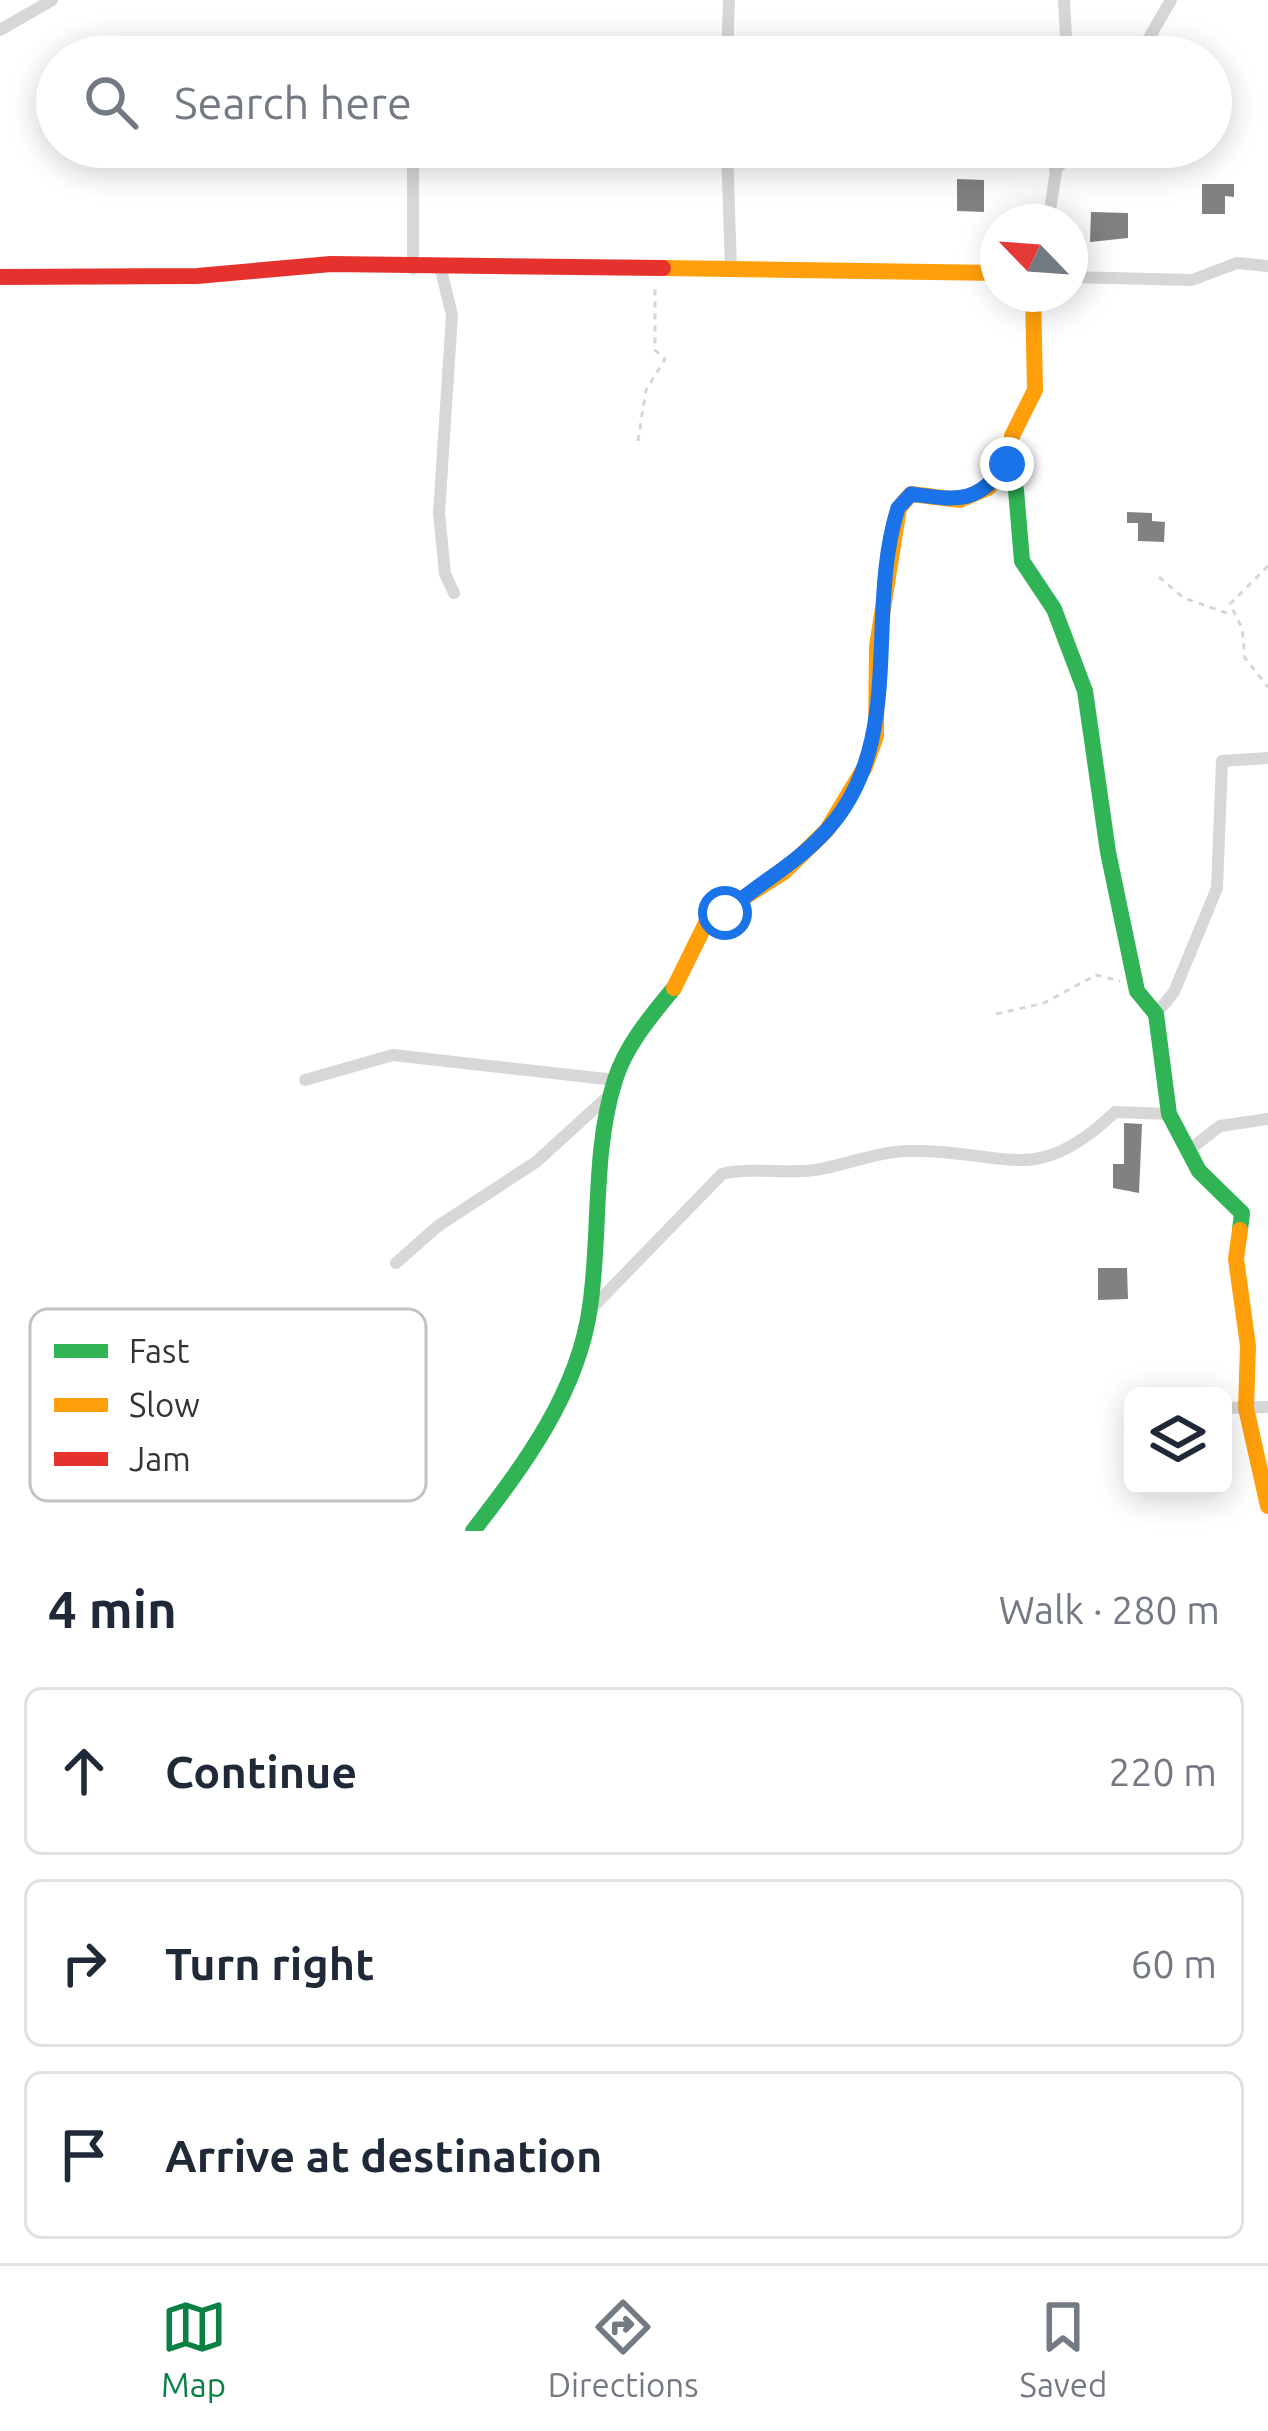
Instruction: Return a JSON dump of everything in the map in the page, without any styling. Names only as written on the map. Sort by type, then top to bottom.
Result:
[{"type":"street","points":[[0,30],[52,0]]},
{"type":"street","points":[[728,36],[729,0]]},
{"type":"street","points":[[1064,0],[1066,36]]},
{"type":"street","points":[[1151,36],[1172,0]]},
{"type":"street","points":[[412,269],[413,168]]},
{"type":"street","points":[[728,168],[731,270]]},
{"type":"street","points":[[1050,204],[1055,168]]},
{"type":"street","points":[[1054,171],[1057,168]]},
{"type":"street","points":[[1088,277],[1192,280],[1237,263],[1268,266]]},
{"type":"street","points":[[0,277],[197,276],[331,264],[441,270],[980,273]]},
{"type":"street","points":[[441,270],[452,315],[440,513],[446,574],[454,593]]},
{"type":"street","points":[[472,1531],[533,1453],[563,1394],[590,1310],[597,1193],[615,1086],[639,1031],[677,985],[707,922],[784,872],[849,801],[876,736],[877,646],[898,508],[911,494],[960,500],[988,488],[1007,464],[1012,436],[1035,390],[1034,312]]},
{"type":"street","points":[[1007,464],[1016,490],[1022,560],[1054,610],[1085,691],[1108,852],[1137,991],[1156,1014],[1169,1114],[1199,1171],[1242,1213],[1236,1259],[1248,1346],[1246,1408],[1268,1506]]},
{"type":"street","points":[[1156,1014],[1174,992],[1217,888],[1222,761],[1268,758]]},
{"type":"street","points":[[305,1080],[393,1055],[615,1086]]},
{"type":"street","points":[[396,1264],[438,1226],[536,1162],[615,1086]]},
{"type":"street","points":[[590,1310],[722,1174],[814,1170],[908,1150],[1010,1162],[1053,1158],[1087,1139],[1115,1112],[1169,1114]]},
{"type":"street","points":[[1189,1150],[1220,1126],[1268,1119]]},
{"type":"street","points":[[1232,1408],[1268,1407]]},
{"type":"path","points":[[638,441],[646,390],[665,358],[655,350],[652,270]]},
{"type":"path","points":[[1268,566],[1230,604],[1242,628],[1245,658],[1268,687]]},
{"type":"path","points":[[1159,577],[1184,598],[1234,616]]},
{"type":"path","points":[[996,1014],[1044,1003],[1096,974],[1137,991]]},
{"type":"building","points":[[957,179],[984,180],[980,212],[957,211]]},
{"type":"building","points":[[1202,184],[1234,184],[1234,197],[1225,196],[1225,214],[1202,214]]},
{"type":"building","points":[[1091,212],[1128,213],[1128,238],[1090,242]]},
{"type":"building","points":[[1127,512],[1152,513],[1152,521],[1165,522],[1164,542],[1138,541],[1138,523],[1127,523]]},
{"type":"building","points":[[1124,1123],[1142,1124],[1139,1193],[1113,1188],[1113,1164],[1124,1164]]},
{"type":"building","points":[[1098,1268],[1127,1268],[1128,1299],[1098,1300]]},
{"type":"traffic: fast","points":[[1007,465],[1016,490],[1022,561],[1054,609],[1085,691],[1108,852],[1137,991],[1156,1014],[1169,1114],[1199,1171],[1242,1213],[1240,1230]]},
{"type":"traffic: fast","points":[[473,1531],[529,1454],[574,1369],[590,1307],[603,1136],[615,1080],[632,1043],[674,988]]},
{"type":"traffic: slow","points":[[663,268],[980,273]]},
{"type":"traffic: slow","points":[[674,988],[707,921],[784,872],[827,830],[865,767],[876,736],[877,646],[899,508],[911,494],[960,500],[988,488],[1007,465],[1012,436],[1035,390],[1033,312]]},
{"type":"traffic: slow","points":[[1240,1230],[1236,1259],[1248,1346],[1246,1408],[1268,1506]]},
{"type":"traffic: jam","points":[[0,277],[197,276],[331,264],[663,268]]},
{"type":"route","points":[[725,913],[784,872],[827,830],[849,801],[865,766],[876,736],[877,646],[898,508],[911,494],[960,500],[988,488],[1007,464]]}]
